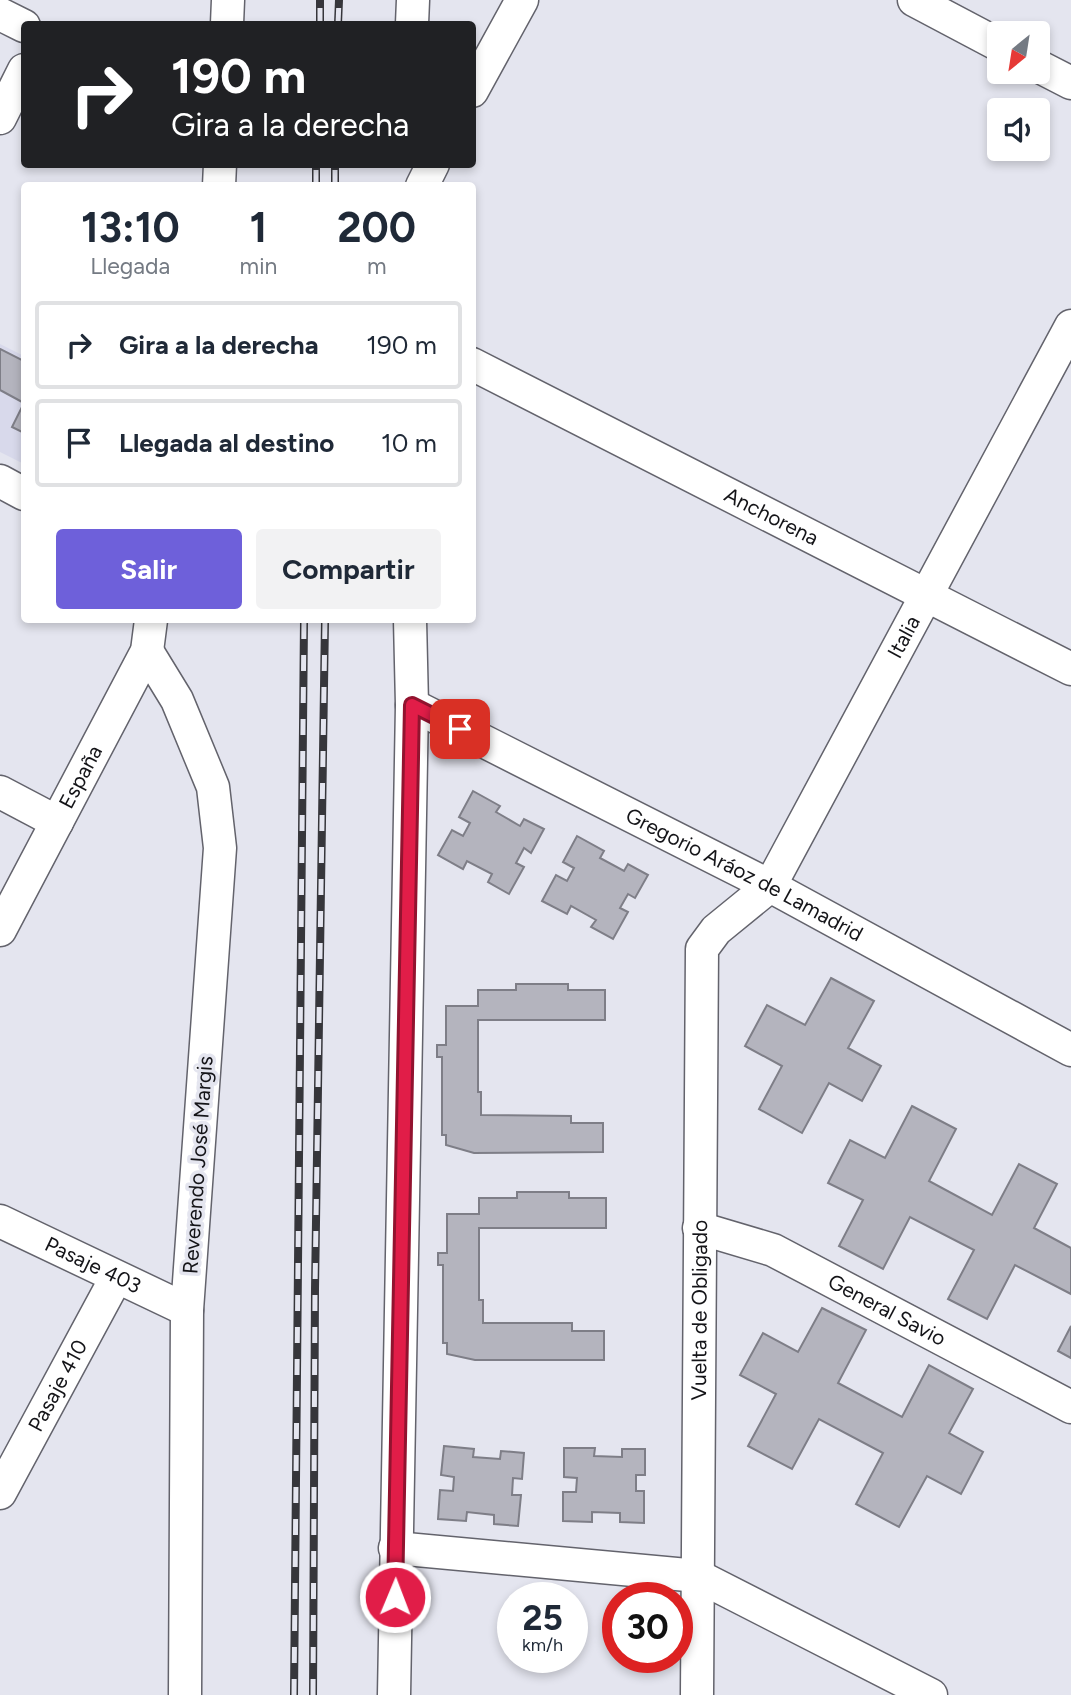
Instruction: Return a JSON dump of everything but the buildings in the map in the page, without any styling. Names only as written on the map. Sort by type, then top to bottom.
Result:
[{"type":"street","points":[[227,21],[228,0]]},
{"type":"street","points":[[412,21],[413,0]]},
{"type":"street","points":[[476,84],[522,0]]},
{"type":"street","points":[[914,0],[987,39]]},
{"type":"street","points":[[0,14],[21,24]]},
{"type":"street","points":[[1050,72],[1071,83]]},
{"type":"street","points":[[0,118],[21,76]]},
{"type":"street","name":"Italia","points":[[716,930],[770,886],[1071,326]]},
{"type":"street","name":"Anchorena","points":[[476,366],[1071,669]]},
{"type":"street","points":[[0,481],[21,492]]},
{"type":"street","name":"España","points":[[0,930],[147,651],[151,623]]},
{"type":"street","points":[[394,1695],[412,705],[410,623]]},
{"type":"street","name":"Reverendo José Margis","points":[[147,651],[177,700],[213,787],[220,848],[187,1310],[185,1695]]},
{"type":"street","name":"Gregorio Aráoz de Lamadrid","points":[[412,705],[770,886],[1071,1050]]},
{"type":"street","points":[[0,792],[57,822]]},
{"type":"street","name":"Vuelta de Obligado","points":[[697,1695],[702,949],[716,930]]},
{"type":"street","name":"Pasaje 403","points":[[0,1221],[187,1310]]},
{"type":"street","name":"General Savio","points":[[699,1228],[773,1250],[1071,1407]]},
{"type":"street","name":"Pasaje 410","points":[[0,1493],[116,1278]]},
{"type":"street","points":[[395,1548],[698,1577],[931,1695]]},
{"type":"shaded area","points":[[0,344],[21,354],[21,462],[0,452]]},
{"type":"railway","points":[[320,0],[320,21]]},
{"type":"railway","points":[[338,21],[339,0]]},
{"type":"railway","points":[[316,168],[316,182]]},
{"type":"railway","points":[[335,168],[335,182]]},
{"type":"railway","points":[[294,1695],[304,623]]},
{"type":"railway","points":[[313,1695],[315,1289],[325,623]]},
{"type":"route","points":[[395,1597],[412,705],[460,729]]}]
